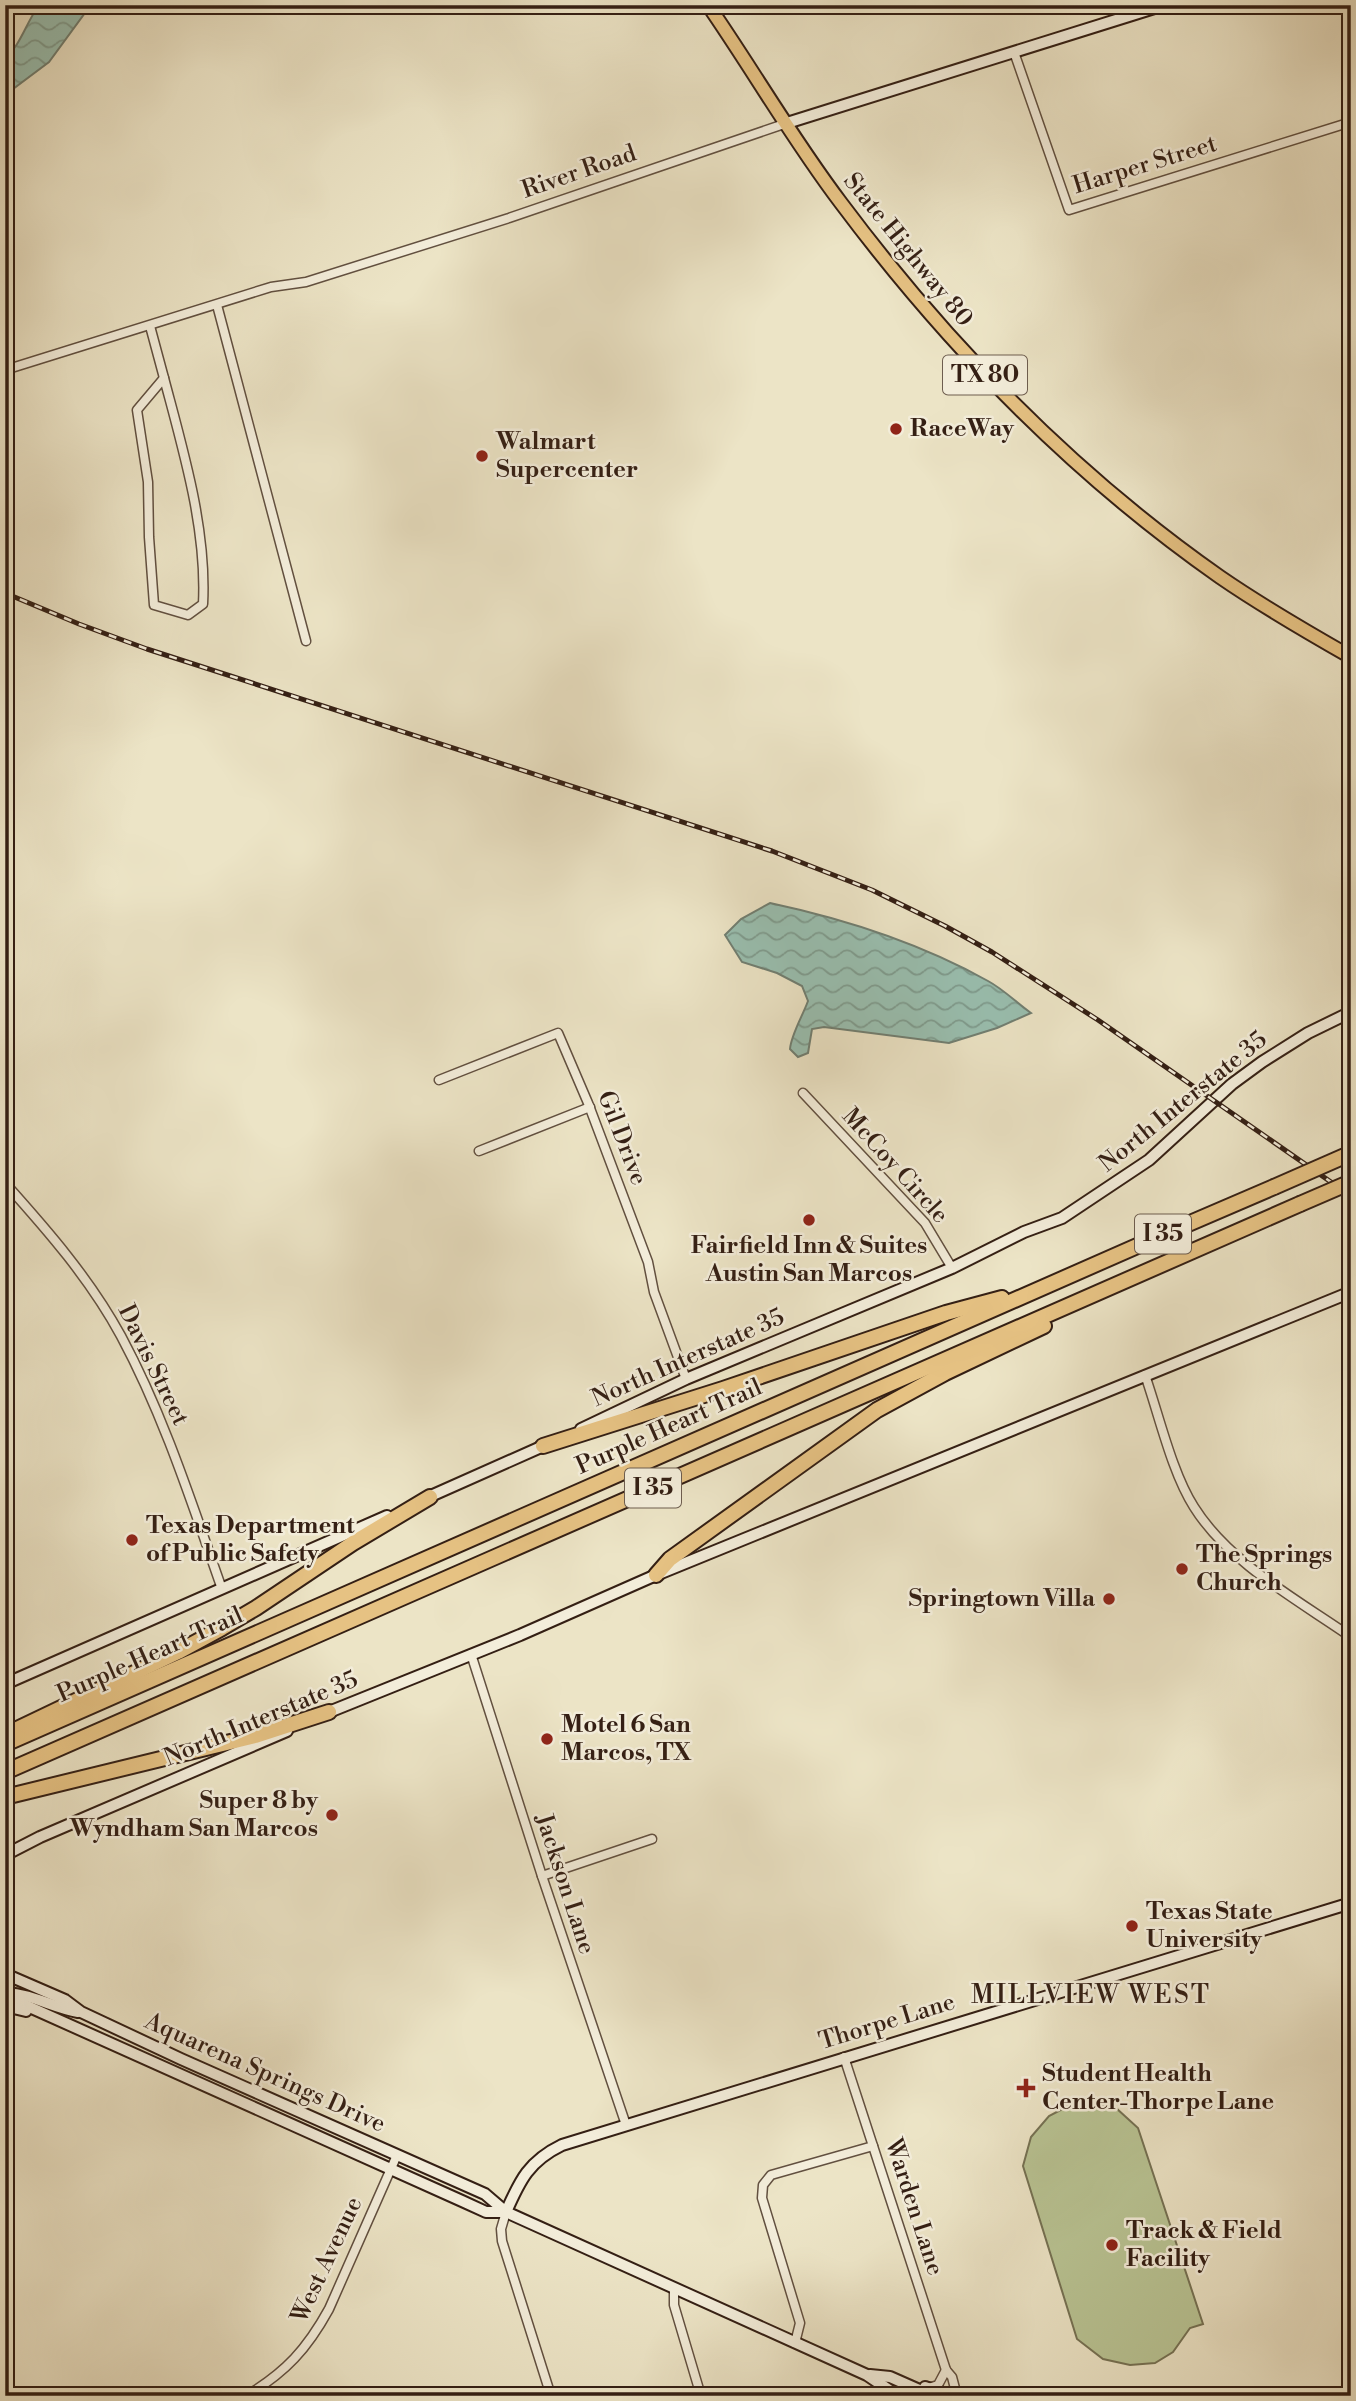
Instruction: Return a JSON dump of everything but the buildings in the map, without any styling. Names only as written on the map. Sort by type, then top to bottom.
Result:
[{"type":"highway","name":"Purple Heart Trail","points":[[5,1744],[1349,1154]]},
{"type":"highway","name":"Purple Heart Trail","points":[[5,1772],[1351,1182]]},
{"type":"highway","points":[[656,1575],[670,1559],[877,1410],[1131,1279]]},
{"type":"highway","points":[[543,1446],[946,1314],[1054,1283]]},
{"type":"highway","points":[[5,1734],[222,1628],[353,1543],[430,1497]]},
{"type":"highway","points":[[5,1797],[255,1736],[329,1712]]},
{"type":"main road","name":"State Highway 80","points":[[708,5],[839,200],[886,262],[958,346],[1021,413],[1107,490],[1168,539],[1222,578],[1351,657]]},
{"type":"main road","name":"River Road","points":[[787,123],[1164,5]]},
{"type":"main road","name":"North Interstate 35","points":[[5,1684],[430,1497],[686,1379],[952,1268],[1024,1232],[1062,1218],[1149,1160],[1232,1084],[1262,1062],[1308,1033],[1351,1012]]},
{"type":"main road","name":"North Interstate 35","points":[[5,1855],[40,1837],[245,1751],[329,1712],[656,1575],[1351,1292]]},
{"type":"main road","name":"Thorpe Lane","points":[[506,2212],[522,2178],[534,2163],[562,2145],[1351,1903]]},
{"type":"main road","name":"Aquarena Springs Drive","points":[[5,1974],[65,2000],[81,2012],[485,2194],[506,2212],[867,2375],[898,2396]]},
{"type":"main road","name":"Aquarena Springs Drive","points":[[5,1995],[480,2209],[506,2212]]},
{"type":"main road","points":[[5,1995],[29,1997],[65,2010],[81,2012]]},
{"type":"main road","points":[[5,2006],[47,2015]]},
{"type":"main road","points":[[286,2123],[298,2117],[354,2142],[363,2139]]},
{"type":"main road","name":"Aquarena Springs Drive","points":[[867,2375],[890,2377],[930,2392],[955,2396]]},
{"type":"street","name":"Harper Street","points":[[1014,52],[1069,210],[1351,122]]},
{"type":"street","name":"River Road","points":[[5,370],[271,287],[306,282],[496,222],[787,123]]},
{"type":"street","points":[[217,305],[306,641]]},
{"type":"street","points":[[150,326],[164,378],[188,470],[205,575],[203,604],[188,615],[154,605],[149,537],[149,482],[136,410],[164,378]]},
{"type":"street","name":"Gil Drive","points":[[439,1080],[558,1034],[590,1107],[648,1262],[654,1292],[686,1379]]},
{"type":"street","name":"McCoy Circle","points":[[803,1093],[925,1223],[952,1268]]},
{"type":"street","points":[[479,1151],[590,1107]]},
{"type":"street","name":"Davis Street","points":[[5,1183],[84,1278],[120,1335],[158,1413],[222,1589]]},
{"type":"street","points":[[1145,1375],[1183,1486],[1204,1521],[1238,1557],[1351,1637]]},
{"type":"street","name":"Jackson Lane","points":[[471,1654],[626,2125]]},
{"type":"street","points":[[542,1876],[652,1839]]},
{"type":"street","name":"Warden Lane","points":[[844,2057],[946,2370],[952,2377],[955,2396]]},
{"type":"street","points":[[795,2343],[800,2323],[762,2198],[763,2185],[771,2175],[873,2147]]},
{"type":"street","name":"West Avenue","points":[[246,2396],[287,2367],[305,2349],[317,2330],[329,2309],[397,2155]]},
{"type":"street","points":[[506,2212],[501,2229],[502,2241],[551,2396]]},
{"type":"street","points":[[674,2288],[674,2305],[701,2396]]},
{"type":"street","points":[[930,2392],[938,2385],[946,2370]]},
{"type":"shaded area","name":"Track & Field Facility","points":[[1090,2104],[1116,2108],[1138,2128],[1203,2324],[1190,2328],[1173,2352],[1155,2363],[1130,2365],[1103,2359],[1077,2339],[1023,2166],[1031,2137],[1049,2116],[1070,2105]]},
{"type":"water","points":[[39,5],[93,5],[49,62],[5,95],[5,59]]},
{"type":"water","points":[[770,903],[854,925],[936,955],[994,984],[1031,1013],[997,1028],[949,1043],[824,1027],[812,1029],[808,1053],[798,1057],[790,1049],[808,1001],[802,986],[777,973],[742,962],[725,935],[741,919]]},
{"type":"railway","points":[[5,593],[147,649],[772,851],[872,890],[992,952],[1098,1020],[1351,1196]]},
{"type":"place","name":"RaceWay","points":[[896,429]]},
{"type":"place","name":"Walmart Supercenter","points":[[482,456]]},
{"type":"place","name":"Fairfield Inn & Suites Austin San Marcos","points":[[809,1220]]},
{"type":"place","name":"Texas Department of Public Safety","points":[[132,1540]]},
{"type":"place","name":"The Springs Church","points":[[1182,1569]]},
{"type":"place","name":"Springtown Villa","points":[[1109,1599]]},
{"type":"place","name":"Motel 6 San Marcos, TX","points":[[547,1739]]},
{"type":"place","name":"Super 8 by Wyndham San Marcos","points":[[332,1815]]},
{"type":"place","name":"Texas State University","points":[[1132,1926]]},
{"type":"place","name":"Student Health Center-Thorpe Lane","points":[[1026,2088]]},
{"type":"place","name":"Track & Field Facility","points":[[1112,2245]]},
{"type":"district","name":"MILLVIEW WEST","points":[[1091,1995]]}]
